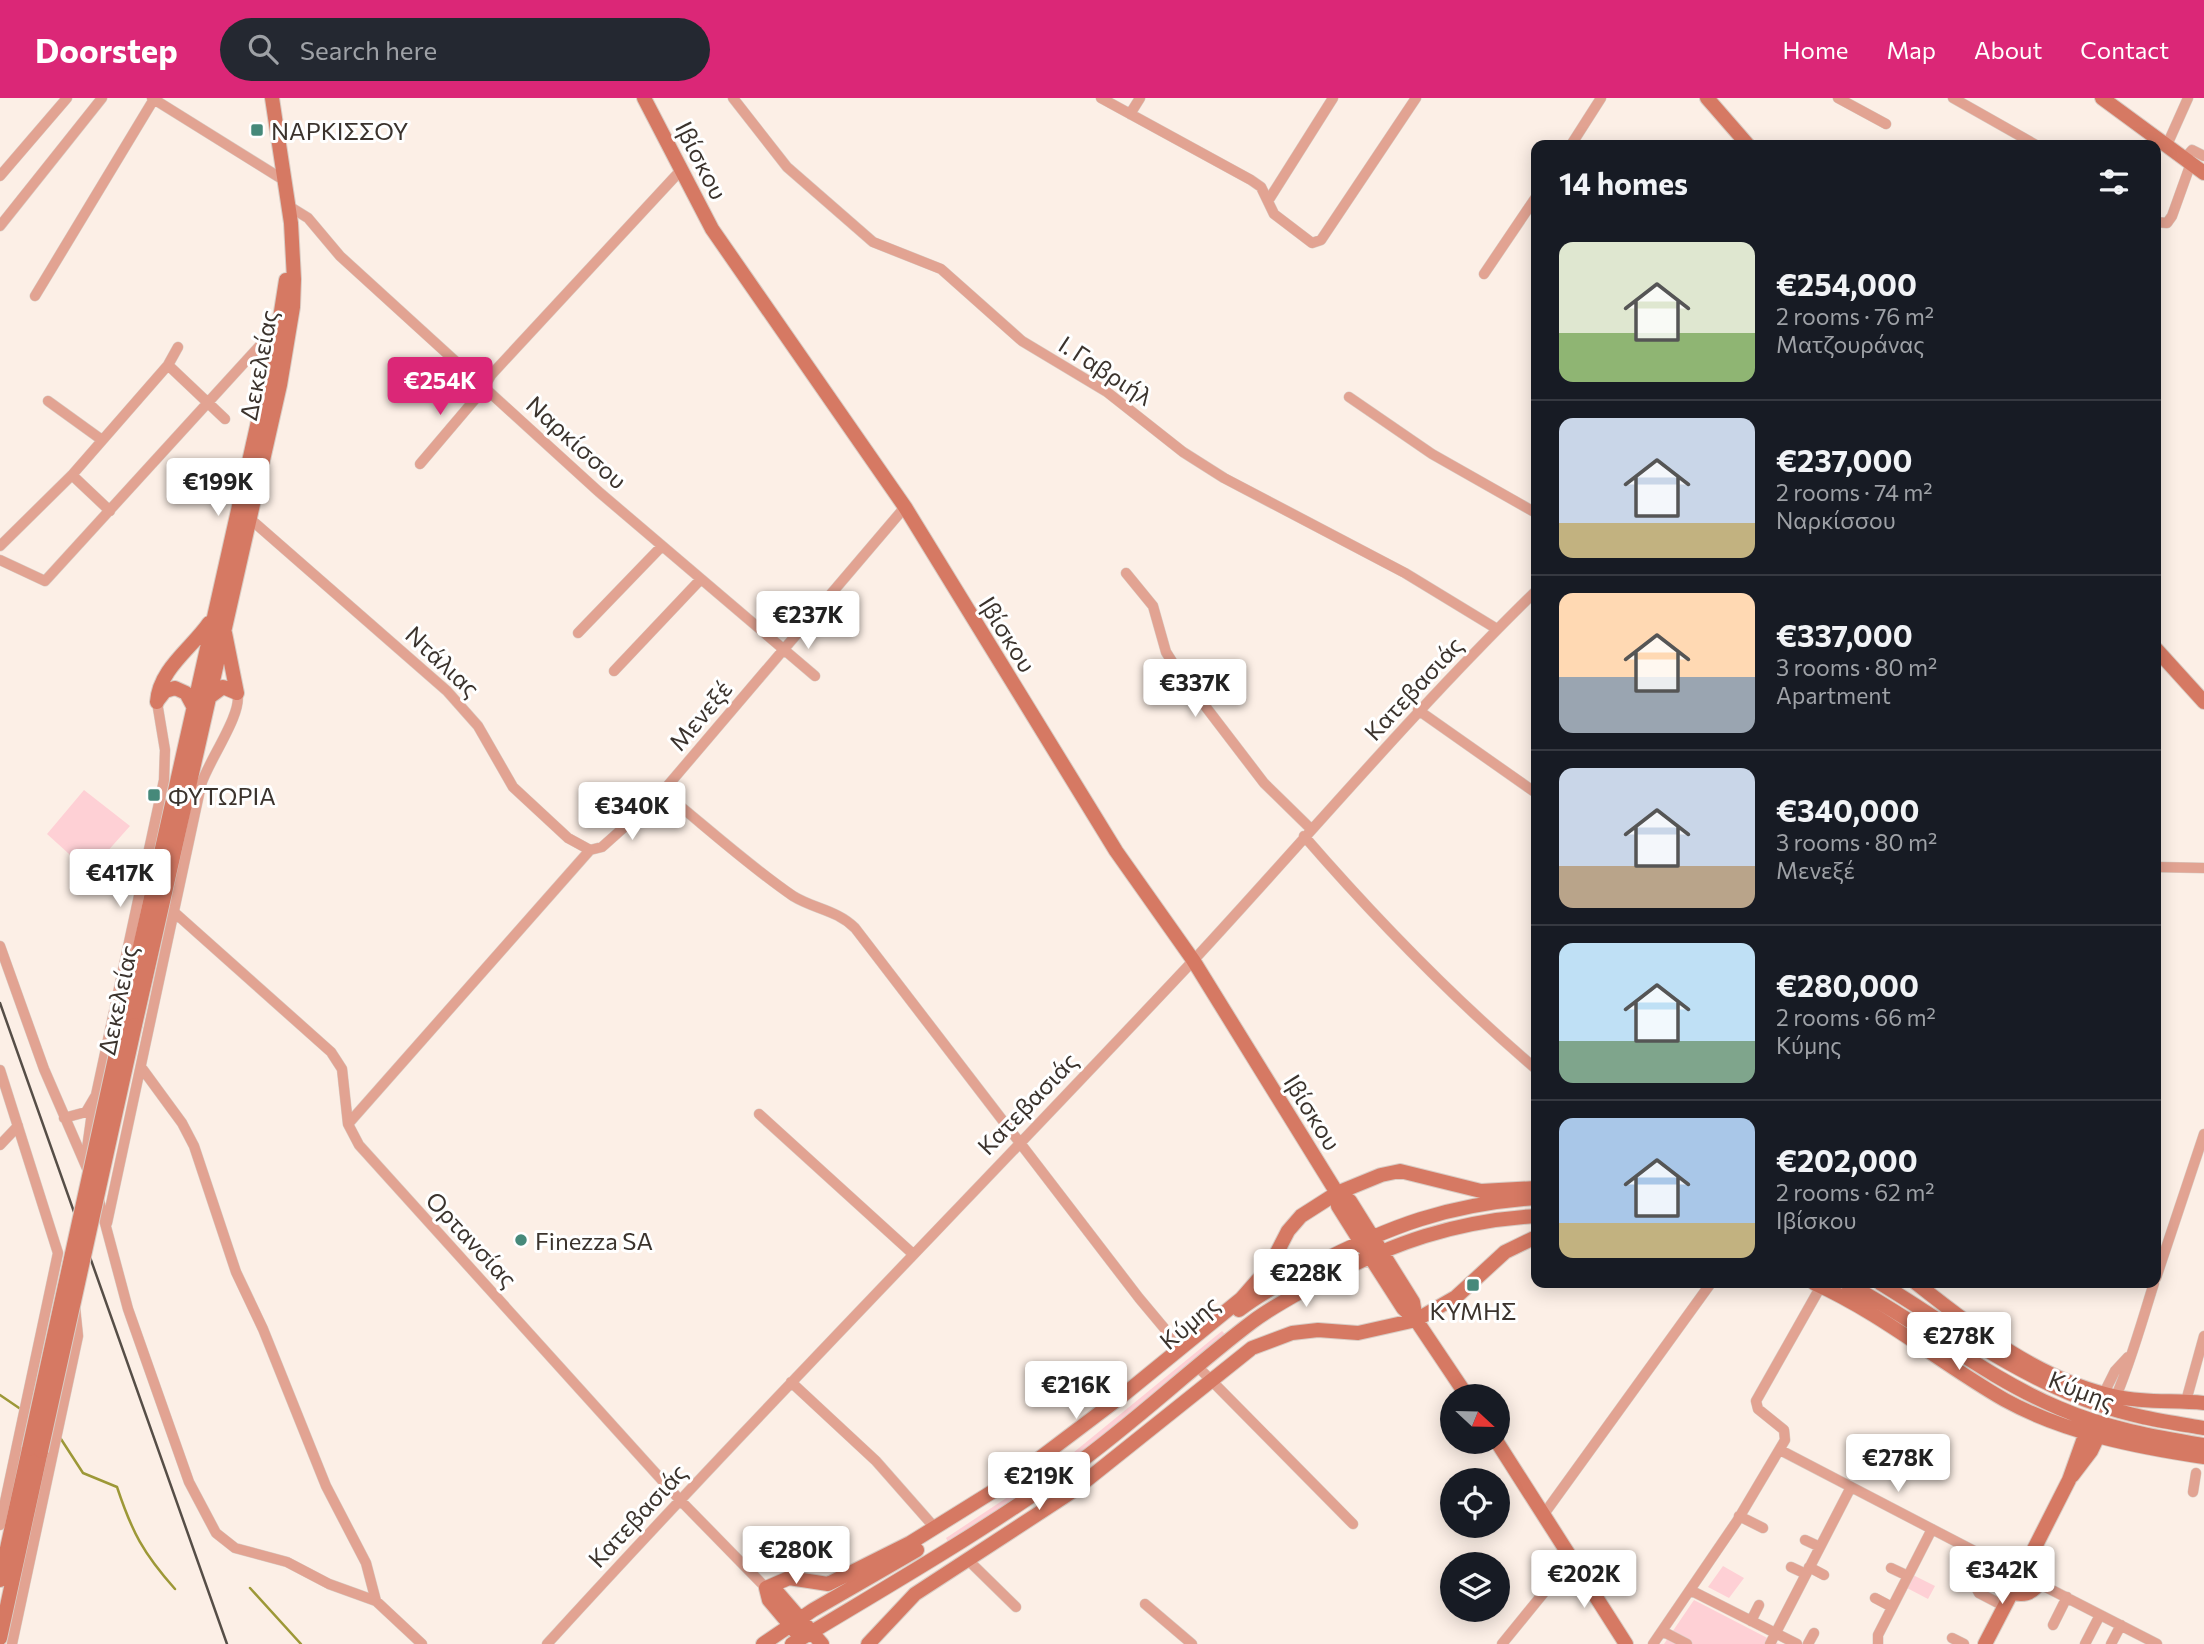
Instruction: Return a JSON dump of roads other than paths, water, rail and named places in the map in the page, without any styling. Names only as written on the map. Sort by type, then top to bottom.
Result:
[{"type":"main road","name":"Δεκελείας","points":[[0,1638],[41,1451],[193,706],[248,517],[280,385],[293,307],[291,223],[282,179],[272,98]]},
{"type":"main road","name":"Ιβίσκου","points":[[644,98],[712,229],[905,507],[1116,851],[1193,960],[1337,1193],[1350,1201],[1366,1238],[1413,1302],[1416,1320],[1459,1384]]},
{"type":"main road","points":[[1707,98],[1744,140]]},
{"type":"main road","points":[[2102,98],[2160,140]]},
{"type":"main road","points":[[2161,141],[2193,159],[2204,173]]},
{"type":"main road","name":"Δεκελείας","points":[[129,1023],[207,699],[218,622],[281,317],[287,277],[287,205]]},
{"type":"main road","points":[[157,702],[159,688],[170,669],[218,622],[237,693]]},
{"type":"main road","points":[[2161,655],[2204,702]]},
{"type":"main road","points":[[207,699],[223,687],[237,693]]},
{"type":"main road","points":[[157,702],[165,691],[175,688],[186,693],[193,706]]},
{"type":"main road","points":[[822,1644],[803,1639],[796,1621],[769,1600],[766,1588],[789,1578],[828,1584],[910,1543],[1041,1458],[1257,1283],[1301,1216],[1337,1193],[1381,1175],[1400,1171],[1482,1191],[1531,1188]]},
{"type":"main road","name":"Κύμης","points":[[763,1644],[1013,1488],[1115,1413],[1244,1307],[1366,1238],[1448,1211],[1531,1199]]},
{"type":"main road","name":"Κύμης","points":[[803,1639],[1021,1504],[1094,1450],[1272,1308],[1375,1253],[1464,1225],[1531,1217]]},
{"type":"main road","points":[[868,1644],[915,1594],[1073,1491],[1252,1348],[1280,1336],[1318,1330],[1358,1334],[1416,1320],[1456,1297],[1505,1252],[1531,1239]]},
{"type":"main road","points":[[1825,1288],[1901,1331],[2002,1398],[2041,1417],[2095,1428],[2204,1457]]},
{"type":"main road","name":"Κύμης","points":[[1854,1288],[2013,1384],[2095,1428],[2204,1445]]},
{"type":"main road","name":"Κύμης","points":[[1888,1288],[2020,1369],[2107,1401],[2204,1428]]},
{"type":"main road","points":[[1922,1288],[2014,1354],[2107,1401],[2204,1403]]},
{"type":"main road","points":[[2031,1557],[2107,1401]]},
{"type":"main road","name":"Δεκελείας","points":[[0,1580],[41,1451]]},
{"type":"main road","points":[[1505,1454],[1626,1644]]},
{"type":"main road","points":[[2018,1554],[2031,1557],[2040,1568],[2038,1583],[2027,1593],[2012,1592],[2001,1578],[2003,1566],[2018,1554]]},
{"type":"main road","points":[[1991,1642],[2012,1592]]},
{"type":"street","points":[[0,176],[67,98]]},
{"type":"street","points":[[0,226],[102,98]]},
{"type":"street","points":[[35,296],[153,98],[282,179]]},
{"type":"street","name":"Ι. Γαβριήλ","points":[[733,98],[792,173],[873,242],[941,269],[1022,341],[1107,392],[1183,452],[1224,478],[1405,573],[1497,629]]},
{"type":"street","points":[[1101,98],[1238,171],[1261,187],[1275,214],[1292,230],[1312,243],[1318,242],[1416,98]]},
{"type":"street","points":[[1130,114],[1140,98]]},
{"type":"street","points":[[1268,201],[1333,98]]},
{"type":"street","points":[[1574,140],[1601,98]]},
{"type":"street","points":[[1838,98],[1886,124]]},
{"type":"street","points":[[1953,98],[2027,140]]},
{"type":"street","points":[[2167,145],[2188,98]]},
{"type":"street","points":[[2161,222],[2167,223],[2172,216],[2193,159]]},
{"type":"street","points":[[420,464],[485,387],[491,375],[682,169]]},
{"type":"street","points":[[1484,274],[1531,204]]},
{"type":"street","name":"Ναρκίσσου","points":[[287,205],[308,218],[340,256],[599,492],[815,676]]},
{"type":"street","points":[[0,560],[45,581],[265,340],[281,317]]},
{"type":"street","points":[[0,546],[72,475],[168,365],[178,347]]},
{"type":"street","points":[[168,365],[225,419]]},
{"type":"street","points":[[1349,397],[1425,449],[1531,510]]},
{"type":"street","points":[[48,401],[102,440]]},
{"type":"street","points":[[72,475],[110,511]]},
{"type":"street","name":"Μενεξέ","points":[[348,1124],[590,850],[602,847],[659,797],[905,507]]},
{"type":"street","name":"Ντάλιας","points":[[248,517],[447,691],[478,726],[513,787],[568,838],[590,850]]},
{"type":"street","points":[[578,633],[662,546]]},
{"type":"street","points":[[1126,573],[1153,606],[1166,652],[1176,668],[1264,783],[1308,833],[1346,885],[1443,984],[1531,1064]]},
{"type":"street","points":[[614,671],[701,579]]},
{"type":"street","name":"Κατεβασιάς","points":[[547,1644],[679,1499],[1193,960],[1418,710],[1531,596]]},
{"type":"street","points":[[107,1227],[201,785],[211,758],[239,706],[237,693]]},
{"type":"street","points":[[85,1166],[93,1104],[165,776],[165,750],[157,702]]},
{"type":"street","points":[[1418,710],[1531,789]]},
{"type":"street","points":[[659,797],[674,801],[793,896],[816,908],[834,912],[855,928],[1021,1140],[1139,1298],[1180,1347]]},
{"type":"street","points":[[2161,867],[2204,868]]},
{"type":"street","name":"Ορτανσίας","points":[[174,912],[331,1052],[342,1069],[348,1124],[359,1144],[679,1499],[766,1588]]},
{"type":"street","points":[[0,946],[107,1227],[128,1309],[189,1482],[216,1533],[235,1548],[287,1562],[329,1584],[376,1601],[422,1644]]},
{"type":"street","points":[[141,1067],[194,1146],[236,1272],[263,1329],[326,1486],[366,1563],[376,1601]]},
{"type":"street","points":[[0,1070],[73,1296],[78,1336],[61,1417],[41,1451],[12,1644]]},
{"type":"street","points":[[64,1118],[86,1112],[93,1104]]},
{"type":"street","points":[[759,1114],[913,1254]]},
{"type":"street","points":[[0,1145],[18,1126]]},
{"type":"street","points":[[2161,1262],[2204,1135]]},
{"type":"street","points":[[0,1525],[3,1496],[22,1428],[58,1253]]},
{"type":"street","points":[[1544,1514],[1707,1288]]},
{"type":"street","points":[[1653,1644],[1739,1517],[1785,1440],[1784,1430],[1758,1409],[1757,1397],[1816,1288]]},
{"type":"street","points":[[2107,1401],[2115,1371],[2128,1357],[2152,1288]]},
{"type":"street","points":[[48,1304],[73,1296]]},
{"type":"street","points":[[2186,1401],[2204,1336]]},
{"type":"street","points":[[1198,1367],[1353,1524]]},
{"type":"street","points":[[791,1382],[876,1461],[934,1528]]},
{"type":"street","points":[[1780,1450],[1817,1476],[1851,1487],[2003,1566]]},
{"type":"street","points":[[2193,1492],[2196,1473]]},
{"type":"street","points":[[1770,1644],[1820,1547],[1836,1526],[1851,1487]]},
{"type":"street","points":[[1739,1517],[1763,1528]]},
{"type":"street","points":[[1878,1644],[1878,1634],[1893,1610],[1932,1529]]},
{"type":"street","points":[[1805,1540],[1820,1547]]},
{"type":"street","points":[[1502,1644],[1572,1558]]},
{"type":"street","points":[[969,1561],[1016,1607]]},
{"type":"street","points":[[1791,1567],[1824,1575]]},
{"type":"street","points":[[1891,1568],[1908,1576]]},
{"type":"street","points":[[1973,1582],[1979,1593],[2004,1606]]},
{"type":"street","points":[[2038,1583],[2152,1643]]},
{"type":"street","points":[[1690,1590],[1796,1644]]},
{"type":"street","points":[[2053,1625],[2067,1597]]},
{"type":"street","points":[[1875,1598],[1893,1610]]},
{"type":"street","points":[[1144,1604],[1192,1644]]},
{"type":"street","points":[[1751,1621],[1759,1605]]},
{"type":"street","points":[[2085,1644],[2100,1615]]},
{"type":"street","points":[[2111,1644],[2121,1625]]},
{"type":"street","points":[[1662,1631],[1687,1644]]},
{"type":"street","points":[[1808,1644],[1814,1633]]},
{"type":"street","points":[[1952,1638],[1964,1644]]},
{"type":"waterway","points":[[0,1395],[22,1410]]},
{"type":"waterway","points":[[59,1436],[83,1473],[117,1487],[140,1541],[175,1589]]},
{"type":"waterway","points":[[250,1588],[301,1644]]},
{"type":"railway","points":[[0,1003],[227,1644]]},
{"type":"place","name":"ΝΑΡΚΙΣΣΟΥ","points":[[257,130]]},
{"type":"place","name":"ΦΥΤΩΡΙΑ","points":[[154,795]]},
{"type":"place","name":"Finezza SA","points":[[521,1240]]},
{"type":"place","name":"ΚΥΜΗΣ","points":[[1473,1285]]}]
